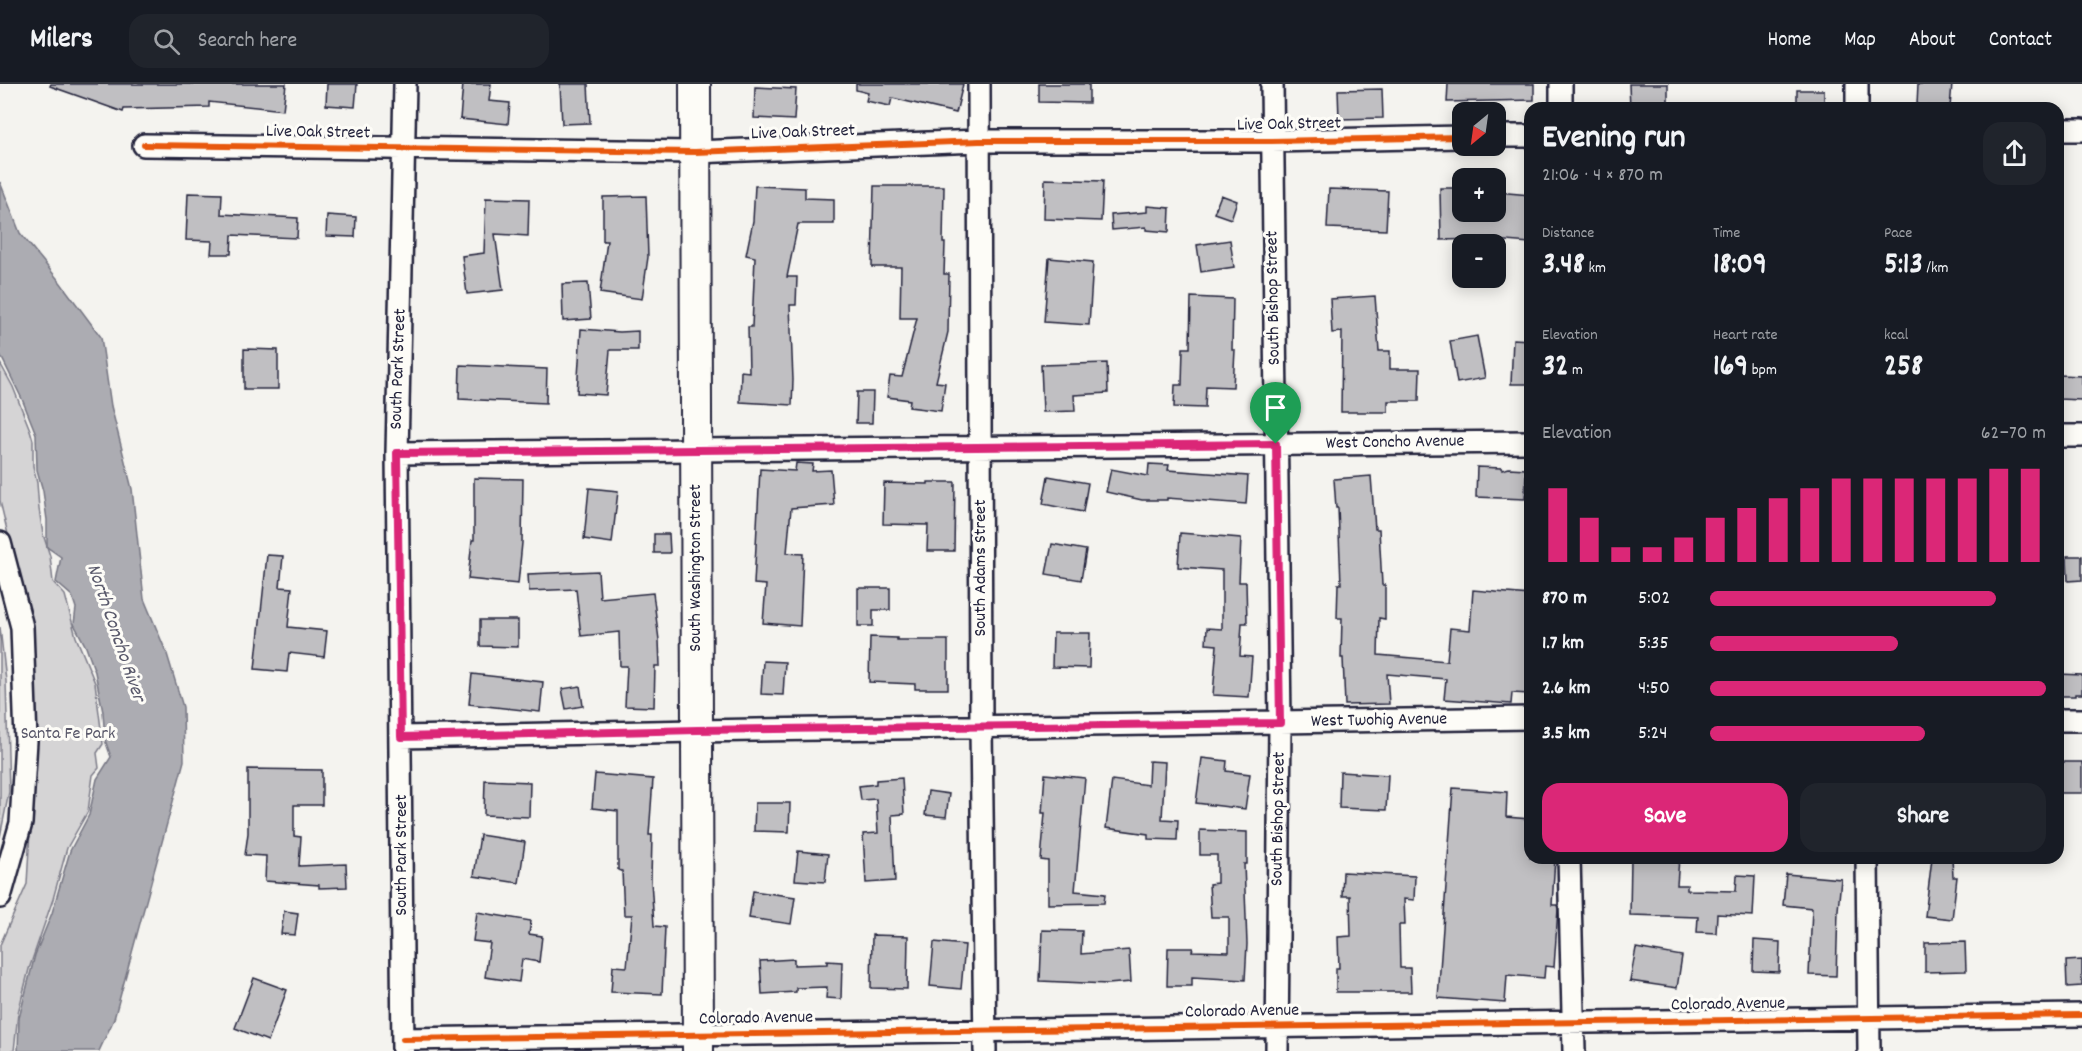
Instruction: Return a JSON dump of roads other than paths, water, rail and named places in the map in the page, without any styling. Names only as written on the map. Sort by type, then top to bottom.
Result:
[{"type":"street","name":"South Park Street","points":[[403,1045],[397,453],[405,84]]},
{"type":"street","name":"South Washington Street","points":[[695,84],[698,1043]]},
{"type":"street","name":"South Adams Street","points":[[979,84],[981,728],[985,1041]]},
{"type":"street","name":"South Bishop Street","points":[[1272,84],[1280,723],[1277,1051]]},
{"type":"street","points":[[1561,84],[1561,102]]},
{"type":"street","points":[[1857,84],[1857,102]]},
{"type":"street","points":[[2064,130],[2082,130]]},
{"type":"street","points":[[1506,136],[1524,135]]},
{"type":"street","name":"Live Oak Street","points":[[144,146],[695,152],[978,141],[1272,141],[1452,137]]},
{"type":"street","points":[[2064,436],[2082,436]]},
{"type":"street","name":"West Concho Avenue","points":[[397,453],[1524,442]]},
{"type":"street","points":[[0,543],[22,627],[26,741],[21,823],[0,897]]},
{"type":"street","name":"West Twohig Avenue","points":[[401,737],[697,730],[981,728],[1524,718]]},
{"type":"street","points":[[2064,720],[2082,720]]},
{"type":"street","points":[[1569,864],[1574,1051]]},
{"type":"street","points":[[1867,864],[1869,1051]]},
{"type":"street","name":"Colorado Avenue","points":[[403,1045],[985,1041],[1276,1027],[2082,1015]]},
{"type":"water","name":"North Concho River","points":[[0,182],[20,233],[101,337],[111,406],[132,489],[144,599],[167,654],[183,707],[184,761],[114,1019],[99,1051],[18,1051],[19,1018],[35,955],[52,913],[70,851],[89,815],[97,779],[111,757],[105,740],[103,712],[95,672],[74,624],[76,608],[72,596],[56,582],[61,557],[47,547],[47,520],[37,470],[36,434],[0,354]]},
{"type":"park label","name":"Santa Fe Park","points":[[68,734]]}]
